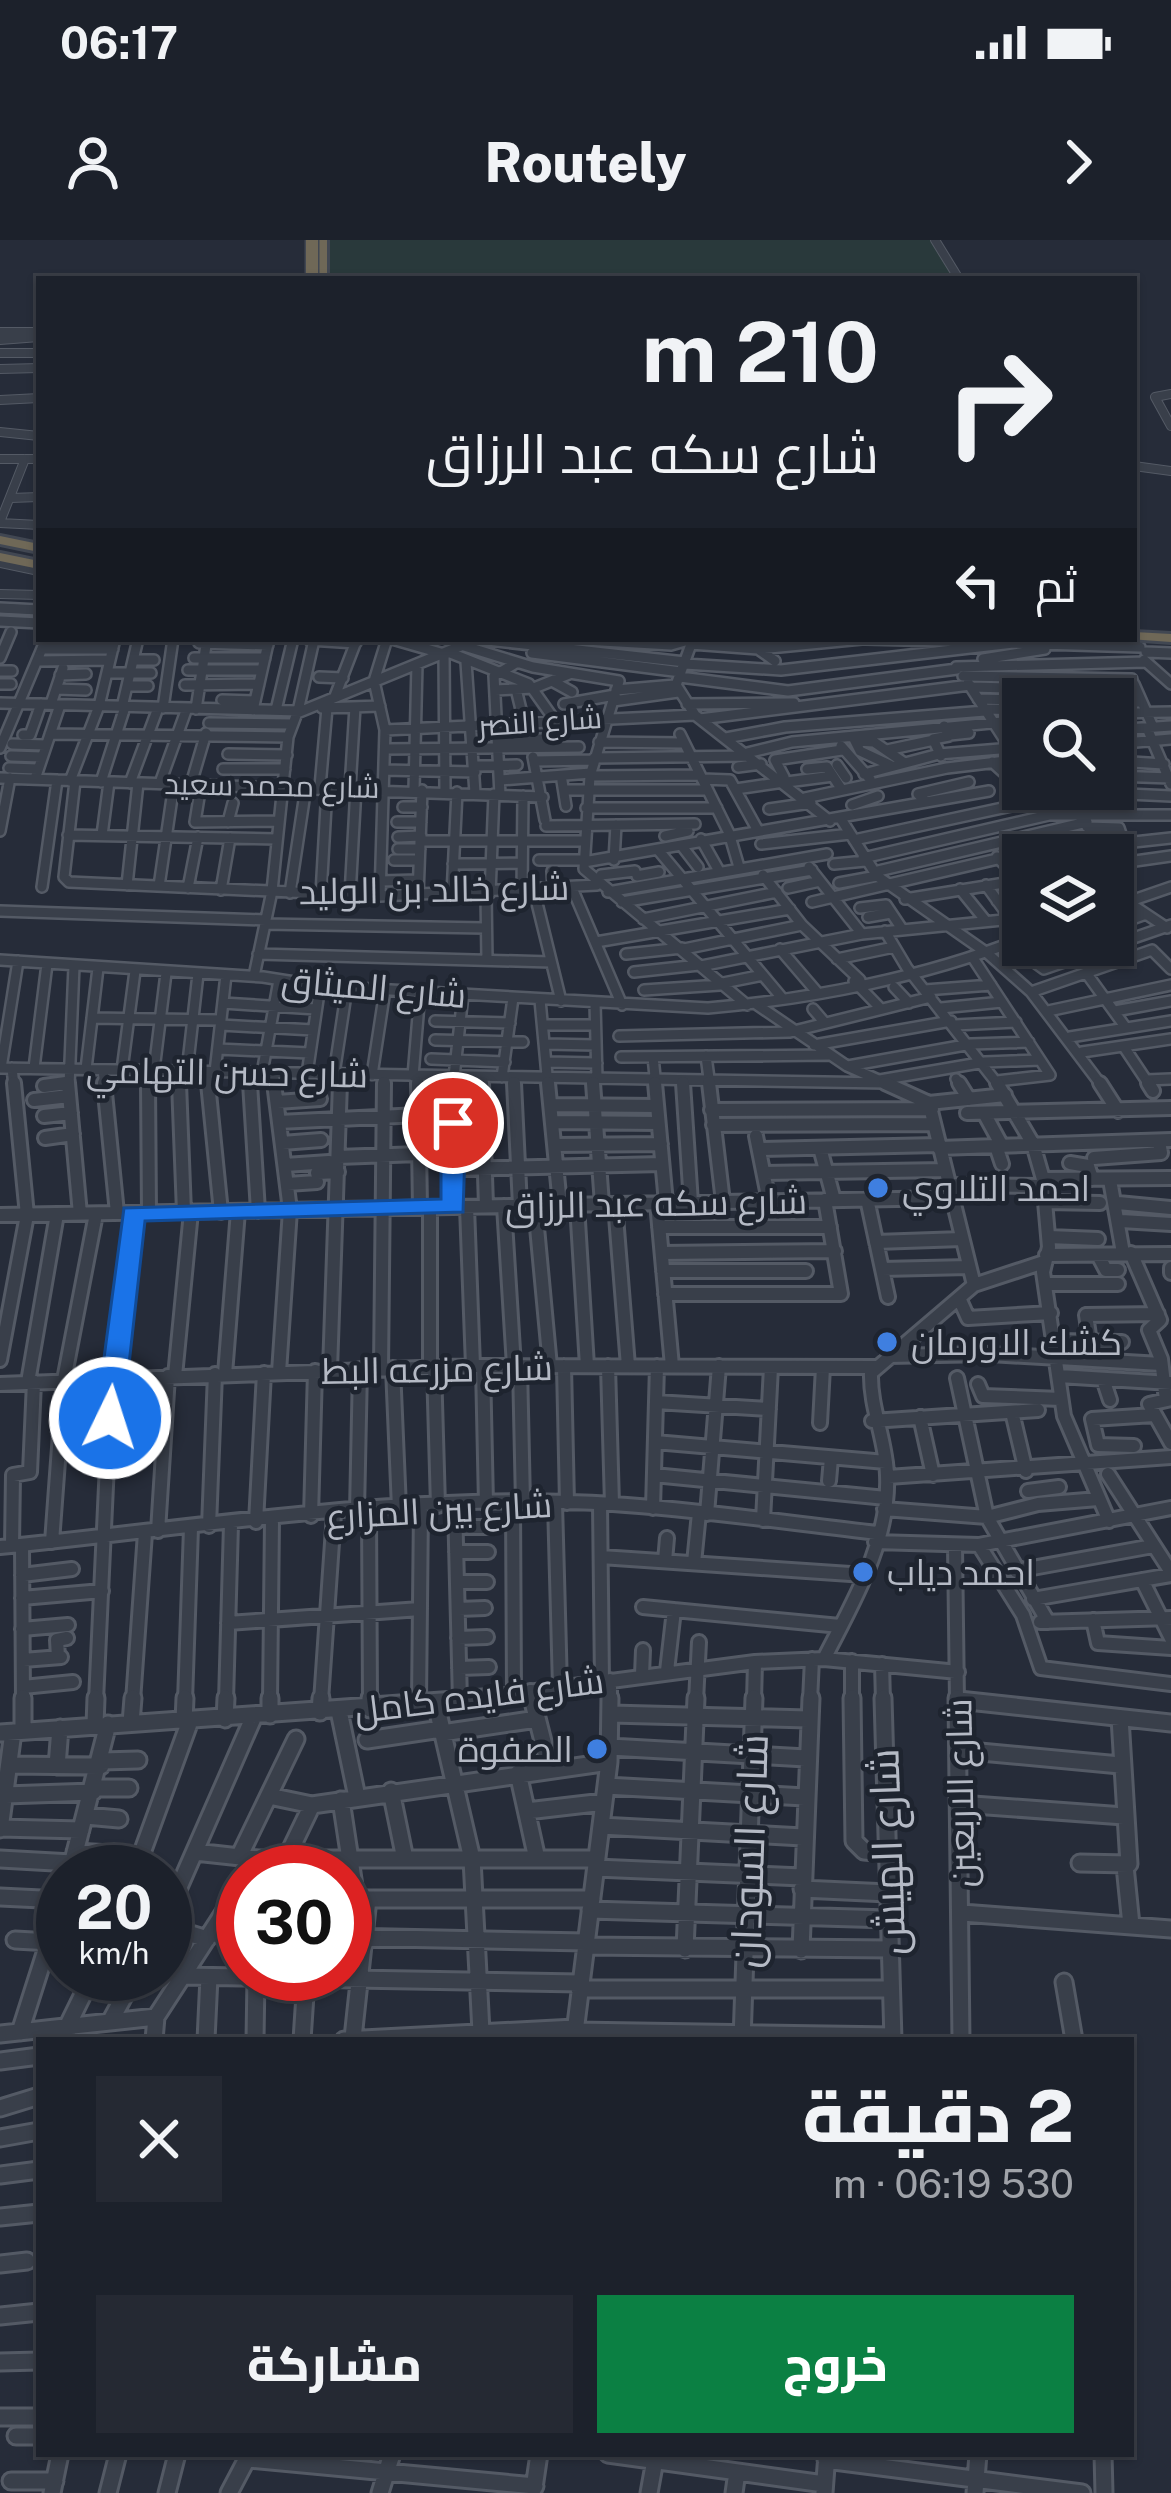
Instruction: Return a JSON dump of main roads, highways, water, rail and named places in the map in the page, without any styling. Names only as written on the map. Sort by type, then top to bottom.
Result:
[{"type":"highway","points":[[314,276],[315,240]]},
{"type":"highway","points":[[1,558],[36,582]]},
{"type":"highway","points":[[1137,622],[1171,623]]},
{"type":"highway","points":[[1136,646],[1171,638]]},
{"type":"place","name":"احمد التلاوي","points":[[878,1188]]},
{"type":"place","name":"كشك الاورمان","points":[[887,1342]]},
{"type":"place","name":"احمد دياب","points":[[863,1572]]},
{"type":"place","name":"الصفوة","points":[[597,1749]]}]
